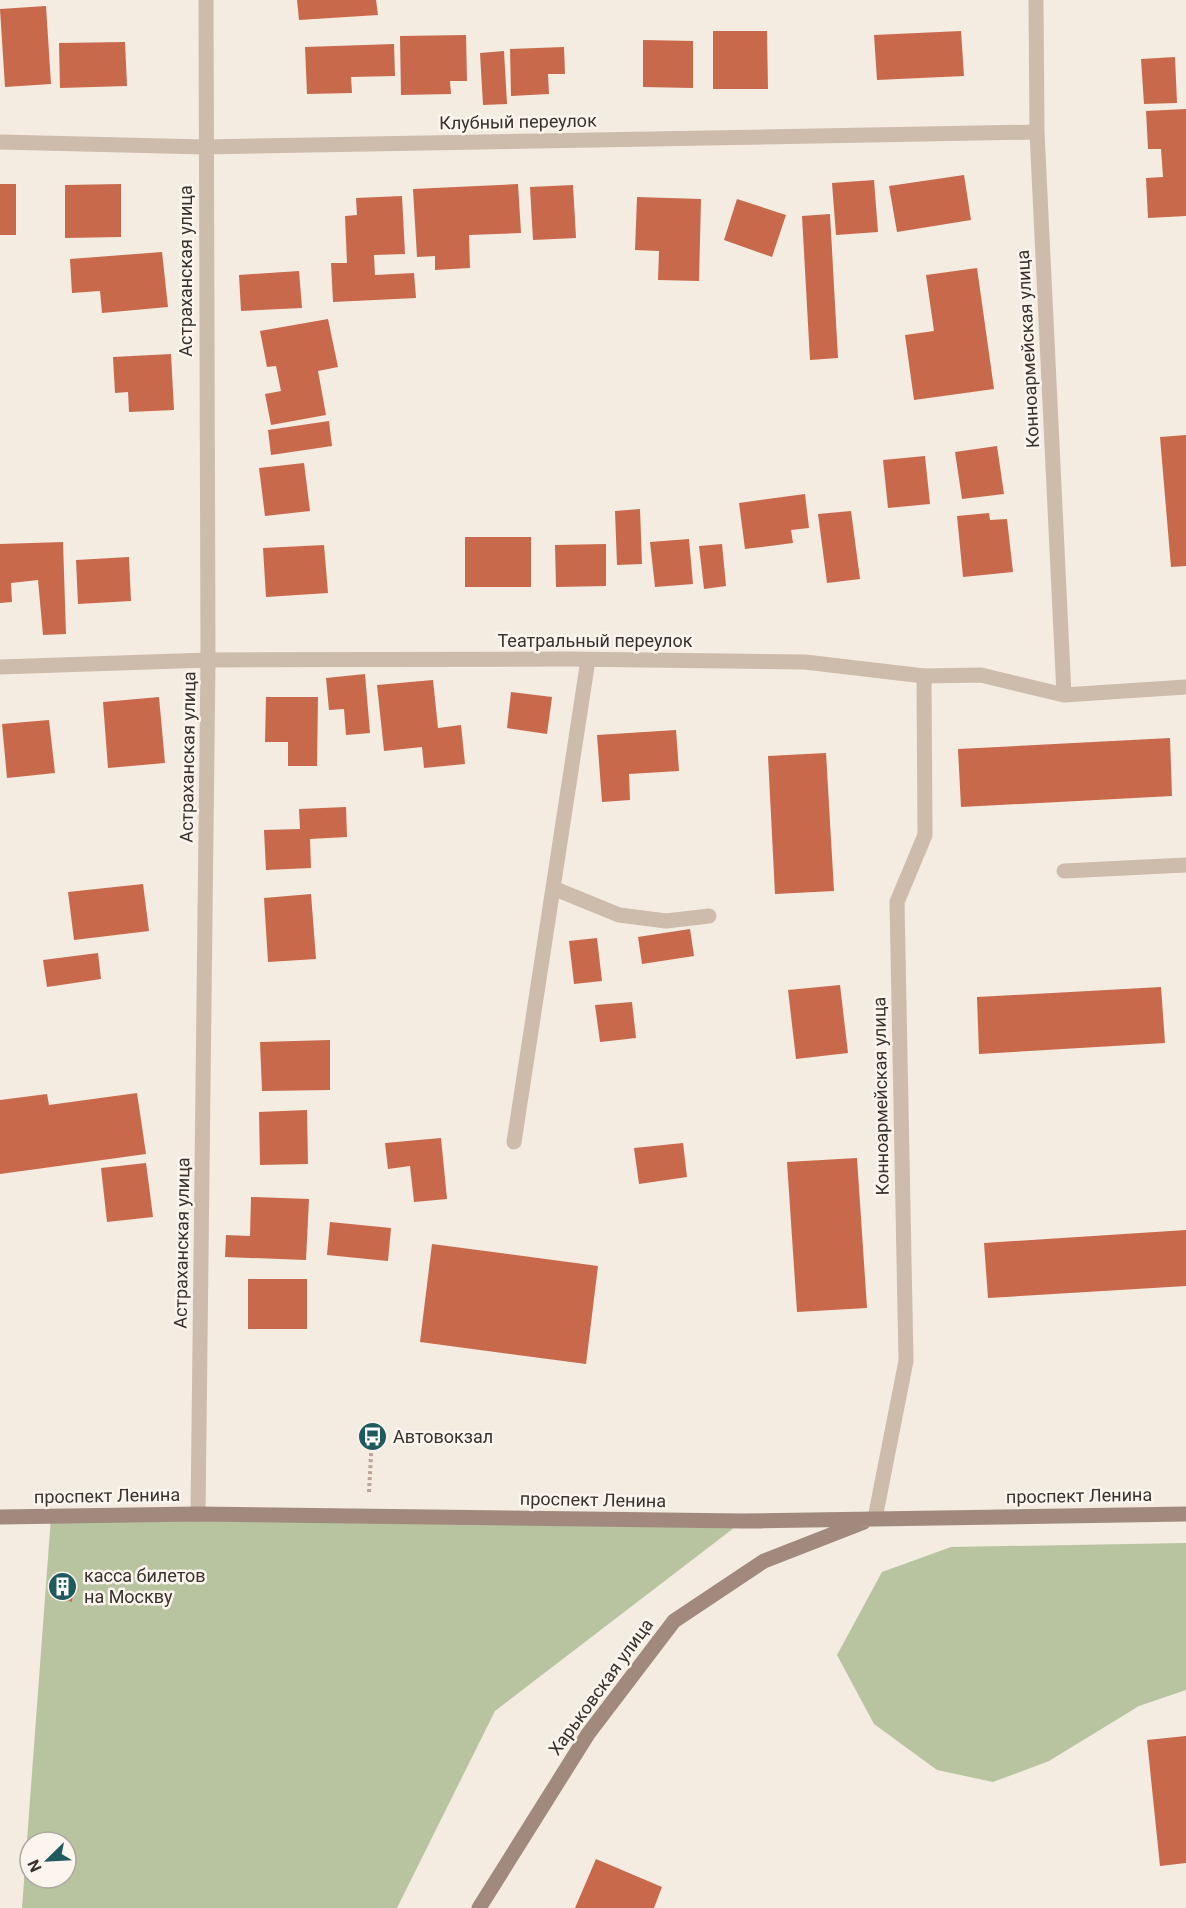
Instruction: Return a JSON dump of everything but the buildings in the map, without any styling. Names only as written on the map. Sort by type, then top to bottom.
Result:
[{"type":"main road","name":"проспект Ленина","points":[[0,1516],[198,1514],[743,1521],[1186,1514]]},
{"type":"main road","name":"Харьковская улица","points":[[479,1908],[588,1734],[674,1621],[764,1561],[875,1518]]},
{"type":"street","name":"Астраханская улица","points":[[198,1514],[208,660],[206,0]]},
{"type":"street","name":"Конноармейская улица","points":[[1036,0],[1037,132],[1064,695]]},
{"type":"street","name":"Клубный переулок","points":[[0,142],[205,147],[1037,132]]},
{"type":"street","name":"Театральный переулок","points":[[0,667],[208,660],[805,662],[924,676],[981,675],[1064,695],[1186,687]]},
{"type":"street","points":[[514,1142],[588,660]]},
{"type":"street","name":"Конноармейская улица","points":[[875,1518],[906,1361],[897,902],[925,835],[924,676]]},
{"type":"street","points":[[1064,871],[1186,865]]},
{"type":"street","points":[[553,888],[619,915],[666,921],[709,916]]},
{"type":"path","points":[[368,1517],[372,1437]]},
{"type":"green space","points":[[51,1517],[743,1521],[495,1711],[397,1908],[22,1908],[23,1890],[78,1890],[78,1830],[28,1830]]},
{"type":"green space","points":[[1186,1543],[1186,1690],[1139,1706],[1049,1761],[993,1782],[937,1770],[874,1724],[837,1655],[882,1572],[951,1547]]},
{"type":"place","name":"Автовокзал","points":[[372,1437]]},
{"type":"place","name":"касса билетов на Москву","points":[[63,1586]]}]
